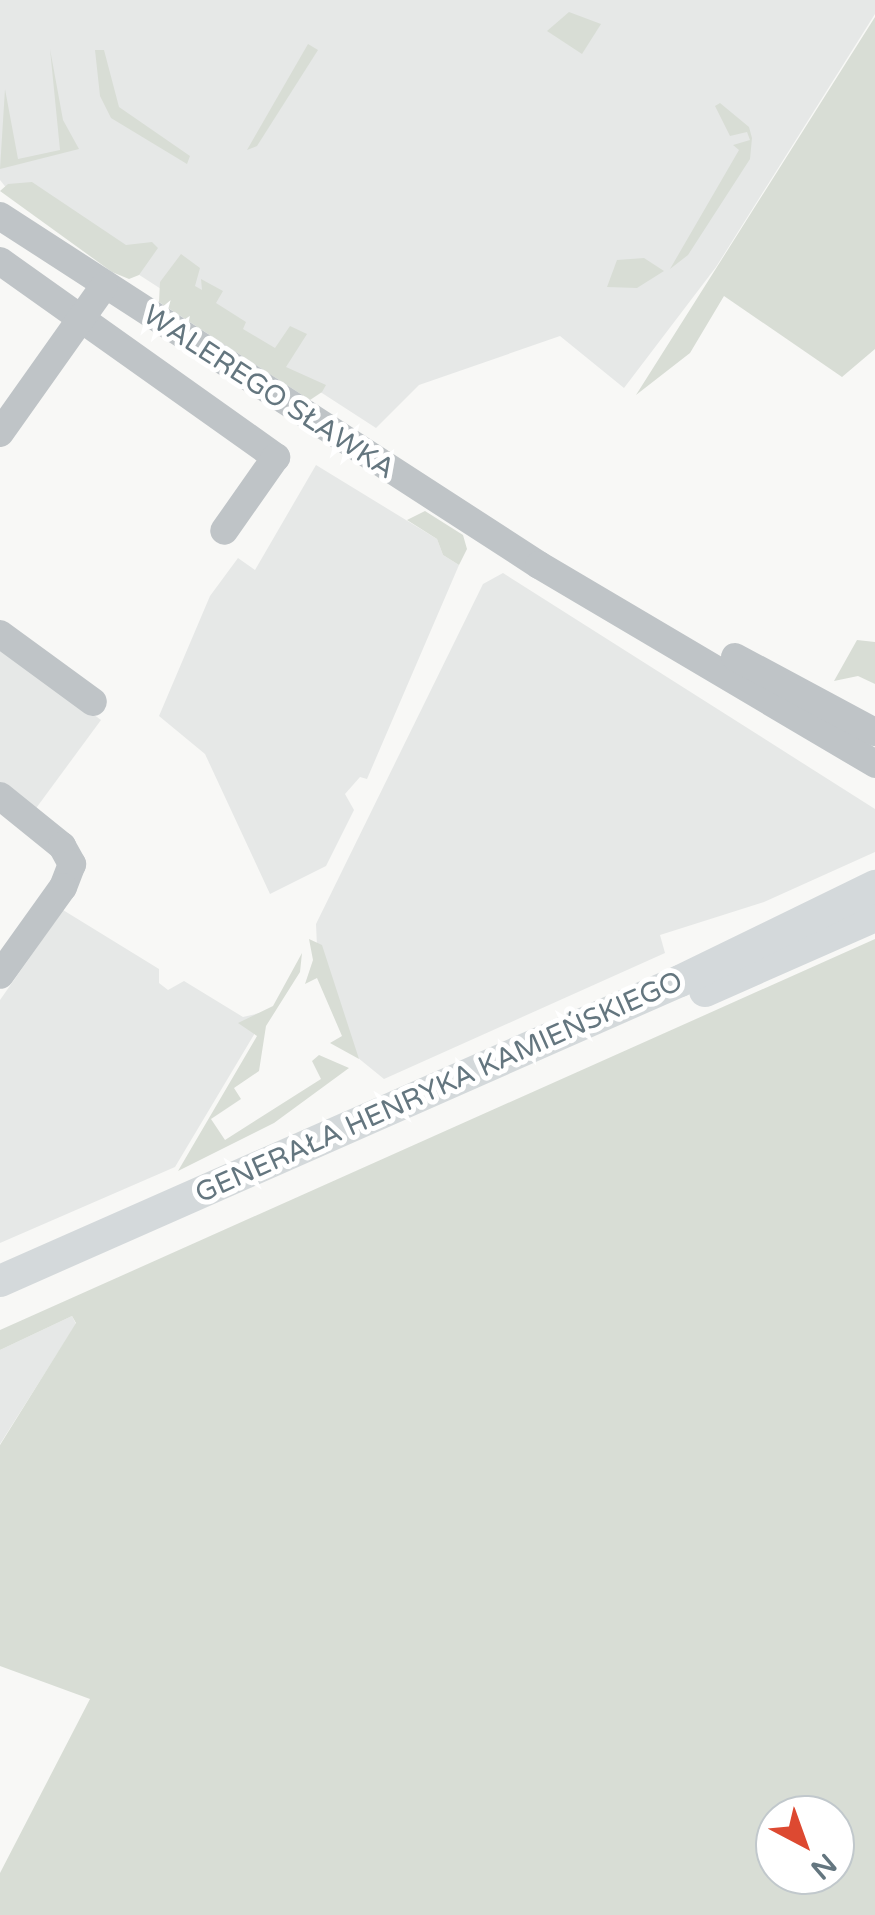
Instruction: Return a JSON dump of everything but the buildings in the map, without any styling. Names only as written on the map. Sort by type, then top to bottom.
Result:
[{"type":"main road","name":"GENERAŁA HENRYKA KAMIEŃSKIEGO","points":[[0,1281],[680,981],[875,886]]},
{"type":"main road","name":"GENERAŁA HENRYKA KAMIEŃSKIEGO","points":[[0,1304],[875,916]]},
{"type":"street","name":"WALEREGO SŁAWKA","points":[[0,216],[539,565],[875,764]]},
{"type":"street","points":[[0,262],[276,456],[224,530]]},
{"type":"street","points":[[0,433],[104,286]]},
{"type":"street","name":"WALEREGO SŁAWKA","points":[[539,565],[649,612],[875,732]]},
{"type":"street","points":[[0,634],[93,702]]},
{"type":"street","points":[[0,796],[62,846],[72,864],[64,887],[0,975]]},
{"type":"shaded area","points":[[0,0],[875,0],[875,14],[716,267],[624,388],[560,336],[419,385],[376,428],[8,190],[0,180]]},
{"type":"shaded area","points":[[569,12],[601,24],[582,54],[547,31]]},
{"type":"shaded area","points":[[875,17],[875,349],[842,377],[724,296],[690,353],[636,395]]},
{"type":"shaded area","points":[[308,44],[318,50],[257,146],[247,150]]},
{"type":"shaded area","points":[[50,49],[63,120],[79,149],[0,169],[5,89],[18,159],[60,150]]},
{"type":"shaded area","points":[[95,50],[104,50],[119,107],[190,156],[187,164],[111,118],[100,96]]},
{"type":"shaded area","points":[[720,103],[749,127],[752,138],[750,159],[688,255],[670,269],[739,150],[733,145],[750,140],[747,132],[730,136],[715,106]]},
{"type":"shaded area","points":[[32,182],[126,245],[152,242],[158,248],[139,275],[129,279],[112,272],[0,191],[8,184]]},
{"type":"shaded area","points":[[181,254],[200,268],[195,286],[202,290],[201,279],[223,291],[216,303],[246,322],[243,329],[275,348],[290,326],[307,334],[286,367],[326,385],[322,392],[310,400],[159,302],[160,282]]},
{"type":"shaded area","points":[[644,258],[664,271],[637,288],[607,287],[617,260]]},
{"type":"shaded area","points":[[316,465],[437,539],[443,555],[459,565],[367,779],[360,777],[345,794],[354,810],[326,866],[270,894],[205,754],[159,716],[210,596],[238,558],[255,570]]},
{"type":"shaded area","points":[[425,511],[463,535],[467,549],[459,565],[443,555],[437,539],[407,520]]},
{"type":"shaded area","points":[[503,573],[875,809],[875,852],[764,902],[660,935],[665,953],[384,1079],[352,1053],[318,969],[316,924],[483,584]]},
{"type":"shaded area","points":[[857,640],[875,642],[875,684],[858,676],[834,681]]},
{"type":"shaded area","points":[[0,645],[101,720],[34,811],[0,785]]},
{"type":"shaded area","points":[[63,910],[159,969],[159,983],[168,990],[184,981],[243,1017],[268,1011],[175,1167],[0,1243],[0,1000]]},
{"type":"shaded area","points":[[309,939],[322,945],[359,1059],[330,1043],[342,1036],[317,978],[305,984],[313,960]]},
{"type":"shaded area","points":[[875,939],[875,1915],[0,1915],[0,1873],[90,1699],[0,1666],[0,1445],[76,1323],[72,1316],[0,1350],[0,1330]]},
{"type":"shaded area","points":[[302,953],[300,972],[266,1026],[259,1071],[234,1088],[241,1099],[211,1119],[225,1140],[321,1079],[312,1061],[319,1055],[349,1068],[274,1123],[178,1171],[257,1036],[238,1023],[273,1006]]},
{"type":"shaded area","points":[[72,1316],[76,1324],[0,1444],[0,1350]]}]
